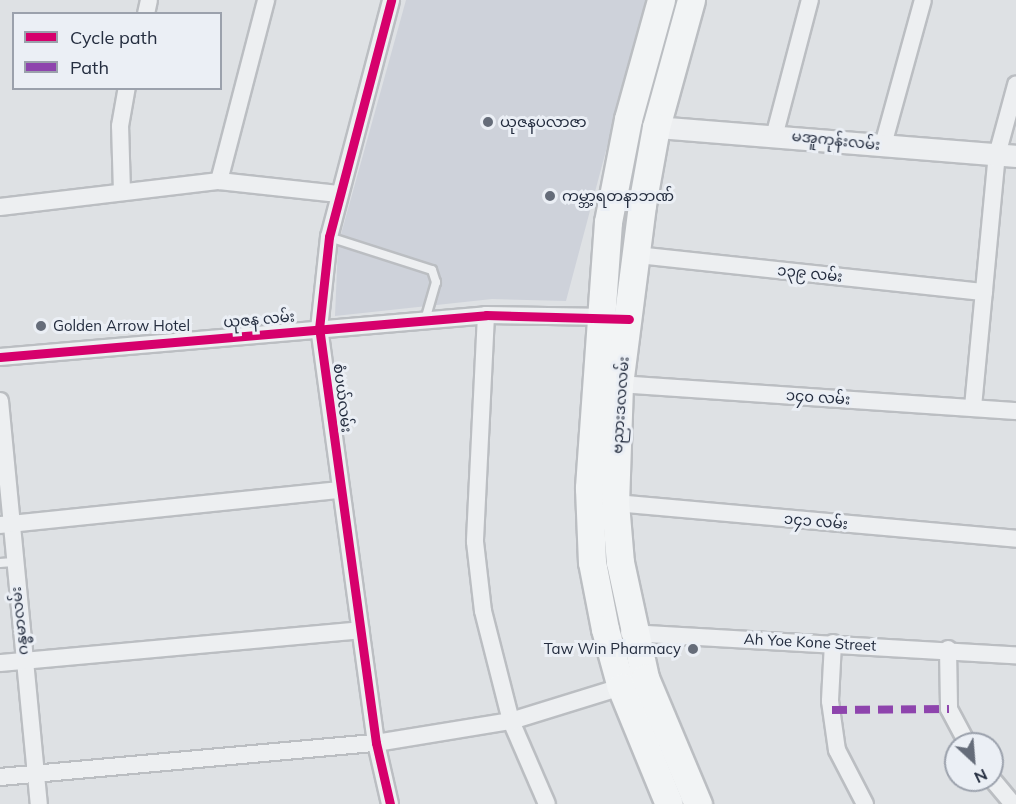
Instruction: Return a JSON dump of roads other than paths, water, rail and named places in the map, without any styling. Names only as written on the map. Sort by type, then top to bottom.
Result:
[{"type":"main road","name":"ဗညားဒလလမ်း","points":[[661,0],[608,222],[599,316],[589,488],[592,562],[605,629],[621,687],[669,804]]},
{"type":"main road","name":"ဗညားဒလလမ်း","points":[[691,0],[656,127],[619,384],[615,503],[634,634],[645,678],[698,804]]},
{"type":"street","points":[[219,181],[266,0]]},
{"type":"street","name":"စံပယ်လမ်း","points":[[390,804],[376,743],[339,490],[320,329],[329,237],[392,0]]},
{"type":"street","points":[[775,133],[810,0]]},
{"type":"street","points":[[883,145],[923,0]]},
{"type":"street","points":[[974,407],[984,292],[1016,85]]},
{"type":"street","points":[[122,192],[120,126],[127,90]]},
{"type":"street","name":"မအူကုန်းလမ်း","points":[[656,127],[775,133],[1006,156]]},
{"type":"street","points":[[0,207],[219,181],[339,194]]},
{"type":"street","name":"၁၃၉ လမ်း","points":[[637,255],[984,292]]},
{"type":"street","points":[[486,315],[475,542],[483,611],[511,722],[547,804]]},
{"type":"street","name":"ယုဇန လမ်း","points":[[0,357],[486,315],[599,316],[629,319]]},
{"type":"street","name":"၁၄၀ လမ်း","points":[[619,384],[1016,411]]},
{"type":"street","name":"ဂန္ဓမာလမ်း","points":[[0,401],[7,562],[23,661],[39,804]]},
{"type":"street","points":[[5,525],[339,490]]},
{"type":"street","name":"၁၄၁ လမ်း","points":[[615,503],[1016,539]]},
{"type":"street","name":"Ah Yoe Kone Street","points":[[605,629],[634,634],[948,649],[1016,656]]},
{"type":"street","points":[[0,663],[360,630]]},
{"type":"street","points":[[832,643],[830,701],[837,750],[865,804]]},
{"type":"street","points":[[948,649],[949,709],[961,732]]},
{"type":"street","points":[[0,777],[376,743],[511,722],[621,687]]},
{"type":"lane","points":[[329,237],[432,270],[436,282],[425,320]]},
{"type":"place","name":"ယုဇနပလာဇာ","points":[[488,122]]},
{"type":"place","name":"ကမ္ဘာ့ရတနာဘဏ်","points":[[550,196]]},
{"type":"place","name":"Golden Arrow Hotel","points":[[41,326]]},
{"type":"place","name":"Taw Win Pharmacy","points":[[693,649]]}]
